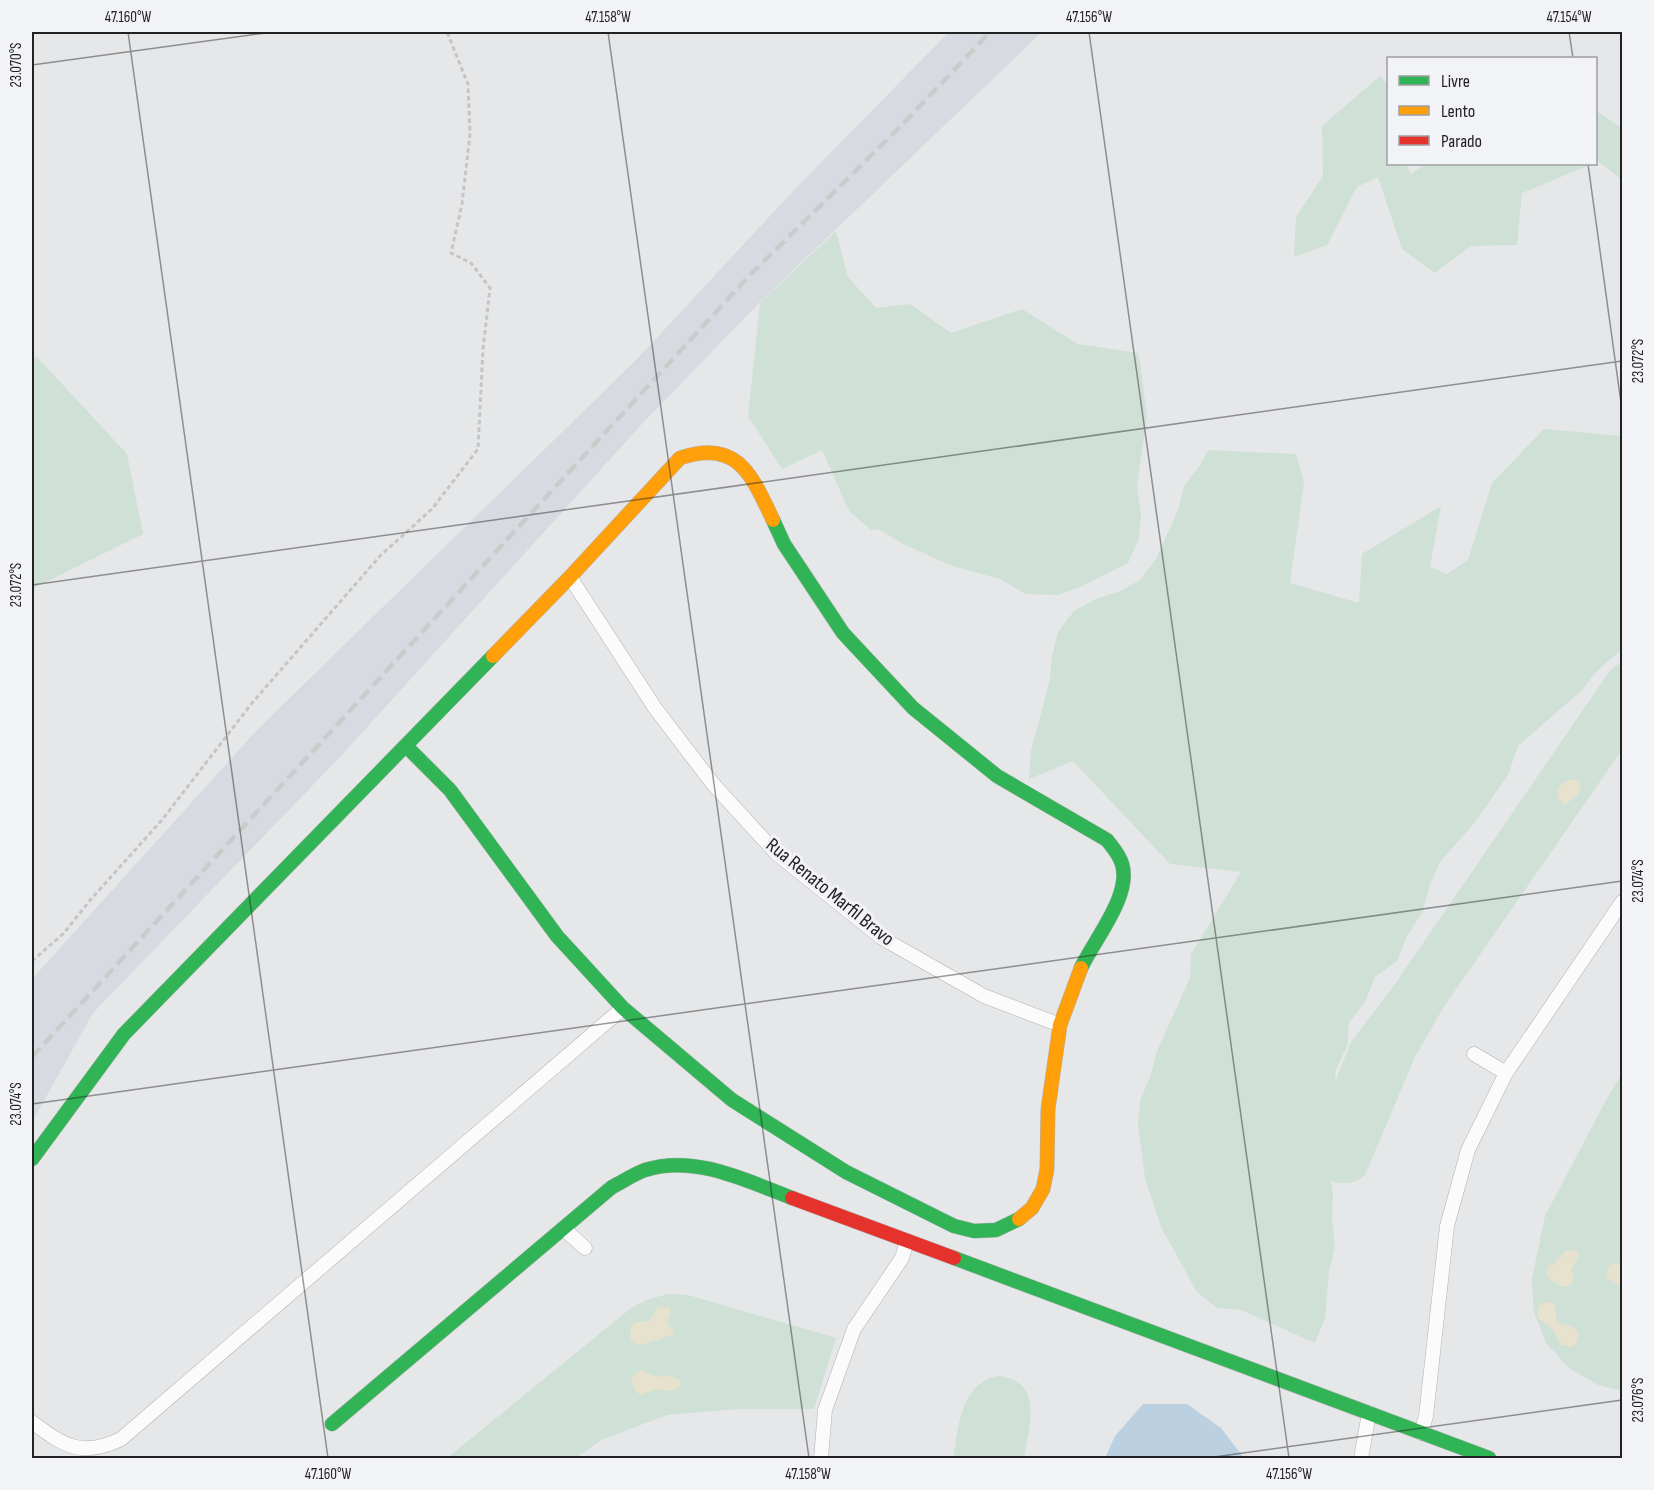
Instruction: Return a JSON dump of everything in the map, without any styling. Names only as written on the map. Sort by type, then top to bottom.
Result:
[{"type":"street","points":[[32,1159],[124,1034],[570,578],[680,458],[696,452],[715,452],[732,458],[746,469],[756,484],[784,544],[843,633],[913,708],[998,776],[1101,836],[1117,852],[1124,881],[1121,895],[1082,966],[1060,1025],[1048,1109],[1047,1168],[1043,1189],[1032,1208],[1016,1222],[996,1230],[974,1232],[954,1226],[846,1172],[732,1100],[623,1008],[557,936],[450,790],[406,747]]},
{"type":"street","name":"Rua Renato Marfil Bravo","points":[[570,578],[655,708],[713,784],[777,854],[882,938],[984,996],[1060,1025]]},
{"type":"street","points":[[1421,1433],[1426,1416],[1447,1226],[1468,1150],[1506,1073],[1623,902]]},
{"type":"street","points":[[32,1422],[54,1439],[70,1447],[88,1450],[105,1447],[121,1439],[623,1008]]},
{"type":"street","points":[[1474,1054],[1506,1073]]},
{"type":"street","points":[[332,1424],[612,1187],[645,1170],[682,1165],[718,1170],[1489,1458]]},
{"type":"street","points":[[564,1229],[585,1248]]},
{"type":"street","points":[[821,1458],[825,1410],[854,1329],[902,1258],[907,1241]]},
{"type":"street","points":[[1361,1458],[1369,1413]]},
{"type":"path","points":[[32,961],[63,934],[162,820],[252,704],[380,556],[432,509],[478,449],[483,349],[490,288],[471,263],[451,253],[462,204],[470,134],[468,84],[447,32]]},
{"type":"shaded area","points":[[949,32],[1042,32],[760,302],[642,424],[341,756],[93,1013],[32,1122],[32,979],[257,730],[638,358],[794,190]]},
{"type":"green space","points":[[1380,76],[1387,84],[1387,165],[1406,165],[1411,174],[1424,165],[1590,165],[1522,193],[1517,245],[1471,246],[1435,273],[1402,249],[1378,177],[1357,187],[1327,245],[1294,257],[1296,217],[1323,176],[1322,126]]},
{"type":"green space","points":[[1597,112],[1622,128],[1622,180],[1598,161]]},
{"type":"green space","points":[[836,231],[848,277],[876,308],[910,304],[951,333],[1022,309],[1078,344],[1138,353],[1147,416],[1137,487],[1141,515],[1139,538],[1128,563],[1080,587],[1058,595],[1026,594],[1000,579],[952,566],[903,544],[878,529],[871,530],[849,511],[822,450],[782,469],[748,416],[760,303]]},
{"type":"green space","points":[[37,357],[127,454],[143,534],[32,589],[32,358]]},
{"type":"green space","points":[[1544,429],[1622,436],[1622,649],[1597,671],[1581,691],[1518,746],[1508,775],[1476,821],[1440,862],[1429,887],[1423,911],[1407,936],[1397,961],[1375,977],[1365,1002],[1349,1023],[1347,1046],[1336,1070],[1335,1082],[1351,1042],[1395,984],[1609,672],[1622,661],[1622,750],[1443,1008],[1415,1057],[1365,1175],[1349,1183],[1331,1181],[1335,1247],[1329,1271],[1325,1318],[1315,1343],[1241,1310],[1217,1308],[1197,1292],[1161,1227],[1145,1178],[1138,1123],[1140,1100],[1151,1075],[1157,1051],[1190,978],[1191,954],[1241,872],[1170,864],[1073,761],[1029,779],[1031,751],[1050,679],[1052,656],[1058,632],[1074,611],[1140,580],[1156,559],[1178,510],[1184,486],[1208,450],[1296,454],[1304,483],[1290,583],[1359,603],[1362,554],[1441,506],[1430,567],[1447,574],[1468,560],[1492,483]]},
{"type":"green space","points":[[1622,1074],[1622,1391],[1598,1385],[1569,1368],[1546,1343],[1534,1312],[1532,1279],[1545,1216]]},
{"type":"green space","points":[[668,1294],[688,1295],[836,1338],[814,1409],[738,1409],[667,1415],[601,1440],[576,1458],[447,1458],[631,1308],[649,1299]]},
{"type":"green space","points":[[997,1376],[1012,1379],[1022,1386],[1028,1395],[1030,1419],[1024,1458],[953,1458],[960,1420],[968,1397],[975,1388]]},
{"type":"sand","points":[[1573,779],[1581,786],[1577,795],[1565,805],[1558,798],[1558,790],[1563,783]]},
{"type":"sand","points":[[1575,1250],[1579,1254],[1572,1268],[1574,1277],[1569,1285],[1563,1287],[1550,1279],[1547,1269],[1565,1251]]},
{"type":"sand","points":[[1619,1263],[1622,1271],[1622,1288],[1606,1275],[1609,1266]]},
{"type":"sand","points":[[1552,1302],[1555,1306],[1557,1322],[1573,1327],[1579,1334],[1576,1344],[1571,1347],[1561,1345],[1554,1331],[1538,1317],[1537,1313],[1541,1303]]},
{"type":"sand","points":[[658,1307],[669,1307],[671,1312],[667,1321],[674,1333],[647,1344],[636,1344],[631,1340],[632,1325],[636,1322],[650,1321]]},
{"type":"sand","points":[[640,1370],[655,1376],[674,1377],[680,1381],[680,1386],[676,1390],[656,1389],[641,1395],[635,1390],[632,1381]]},
{"type":"water","points":[[1143,1404],[1187,1404],[1221,1428],[1244,1458],[1105,1458],[1115,1436]]},
{"type":"railway","points":[[32,1057],[749,276],[902,125],[990,32]]},
{"type":"traffic: fast","points":[[773,520],[784,544],[843,633],[913,708],[997,776],[1107,840],[1116,851],[1124,876],[1122,889],[1110,917],[1081,968]]},
{"type":"traffic: fast","points":[[32,1159],[124,1034],[493,656]]},
{"type":"traffic: fast","points":[[406,746],[450,790],[557,936],[623,1008],[732,1100],[846,1172],[954,1226],[974,1231],[996,1230],[1019,1219]]},
{"type":"traffic: fast","points":[[332,1424],[612,1187],[645,1170],[664,1166],[702,1167],[739,1177],[792,1198]]},
{"type":"traffic: fast","points":[[954,1258],[1489,1458]]},
{"type":"traffic: slow","points":[[493,656],[680,458],[700,453],[716,453],[729,457],[750,476],[773,520]]},
{"type":"traffic: slow","points":[[1019,1219],[1032,1208],[1043,1189],[1047,1169],[1048,1109],[1060,1025],[1081,968]]},
{"type":"traffic: jam","points":[[792,1198],[954,1258]]}]
